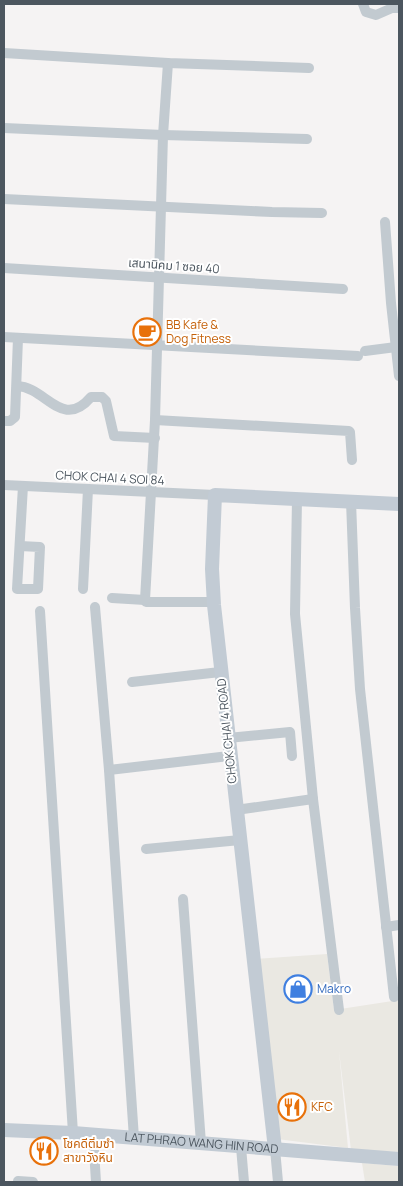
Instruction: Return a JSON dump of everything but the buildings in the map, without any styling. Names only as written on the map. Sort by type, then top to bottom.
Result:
[{"type":"street","points":[[363,4],[366,12],[376,16],[392,8],[399,8]]},
{"type":"street","points":[[4,53],[168,63],[309,68]]},
{"type":"street","points":[[145,600],[156,420],[163,135],[168,63]]},
{"type":"street","points":[[4,128],[307,139]]},
{"type":"street","points":[[4,199],[272,212],[322,212]]},
{"type":"street","points":[[385,222],[399,376]]},
{"type":"street","name":"เสนานิคม 1 ซอย 40","points":[[4,268],[343,289]]},
{"type":"street","points":[[4,337],[157,346],[361,354],[396,348]]},
{"type":"street","points":[[4,421],[10,421],[15,417],[18,338]]},
{"type":"street","points":[[16,386],[25,387],[61,410],[68,411],[86,403],[91,397],[102,397],[106,401],[114,436],[154,438]]},
{"type":"street","points":[[156,420],[348,431],[350,432],[352,460]]},
{"type":"street","name":"CHOK CHAI 4 SOI 84","points":[[4,485],[215,495]]},
{"type":"street","points":[[20,546],[40,547],[38,589],[17,590],[23,486]]},
{"type":"street","points":[[83,589],[88,489]]},
{"type":"street","points":[[215,495],[399,504]]},
{"type":"street","name":"CHOK CHAI 4 ROAD","points":[[215,495],[212,569],[220,672],[275,1149]]},
{"type":"street","points":[[297,499],[295,614],[313,799],[339,1010]]},
{"type":"street","points":[[351,501],[360,689],[394,997]]},
{"type":"street","points":[[112,598],[145,600],[146,602],[214,602]]},
{"type":"street","points":[[95,607],[109,770],[134,1138]]},
{"type":"street","points":[[40,611],[73,1133]]},
{"type":"street","points":[[132,682],[220,672]]},
{"type":"street","points":[[228,738],[290,732],[292,756]]},
{"type":"street","points":[[109,770],[230,756]]},
{"type":"street","points":[[236,810],[313,799]]},
{"type":"street","points":[[146,849],[240,840]]},
{"type":"street","points":[[183,899],[201,1143]]},
{"type":"street","points":[[386,927],[399,925]]},
{"type":"street","name":"LAT PHRAO WANG HIN ROAD","points":[[4,1130],[93,1134],[399,1159]]},
{"type":"street","points":[[93,1134],[96,1182]]},
{"type":"street","points":[[241,1146],[244,1182]]},
{"type":"street","points":[[275,1149],[278,1182]]},
{"type":"street","points":[[18,1181],[33,1182]]},
{"type":"shaded area","points":[[327,954],[334,1010],[399,1000],[399,1152],[351,1150],[339,1051],[348,1148],[277,1139],[255,959]]},
{"type":"shaded area","points":[[362,1163],[399,1166],[399,1182],[365,1182]]},
{"type":"place","name":"BB Kafe & Dog Fitness","points":[[147,332]]},
{"type":"place","name":"Makro","points":[[298,989]]},
{"type":"place","name":"KFC","points":[[292,1107]]},
{"type":"place","name":"โชคดีติ่มซำ สาขาวังหิน","points":[[44,1151]]}]
